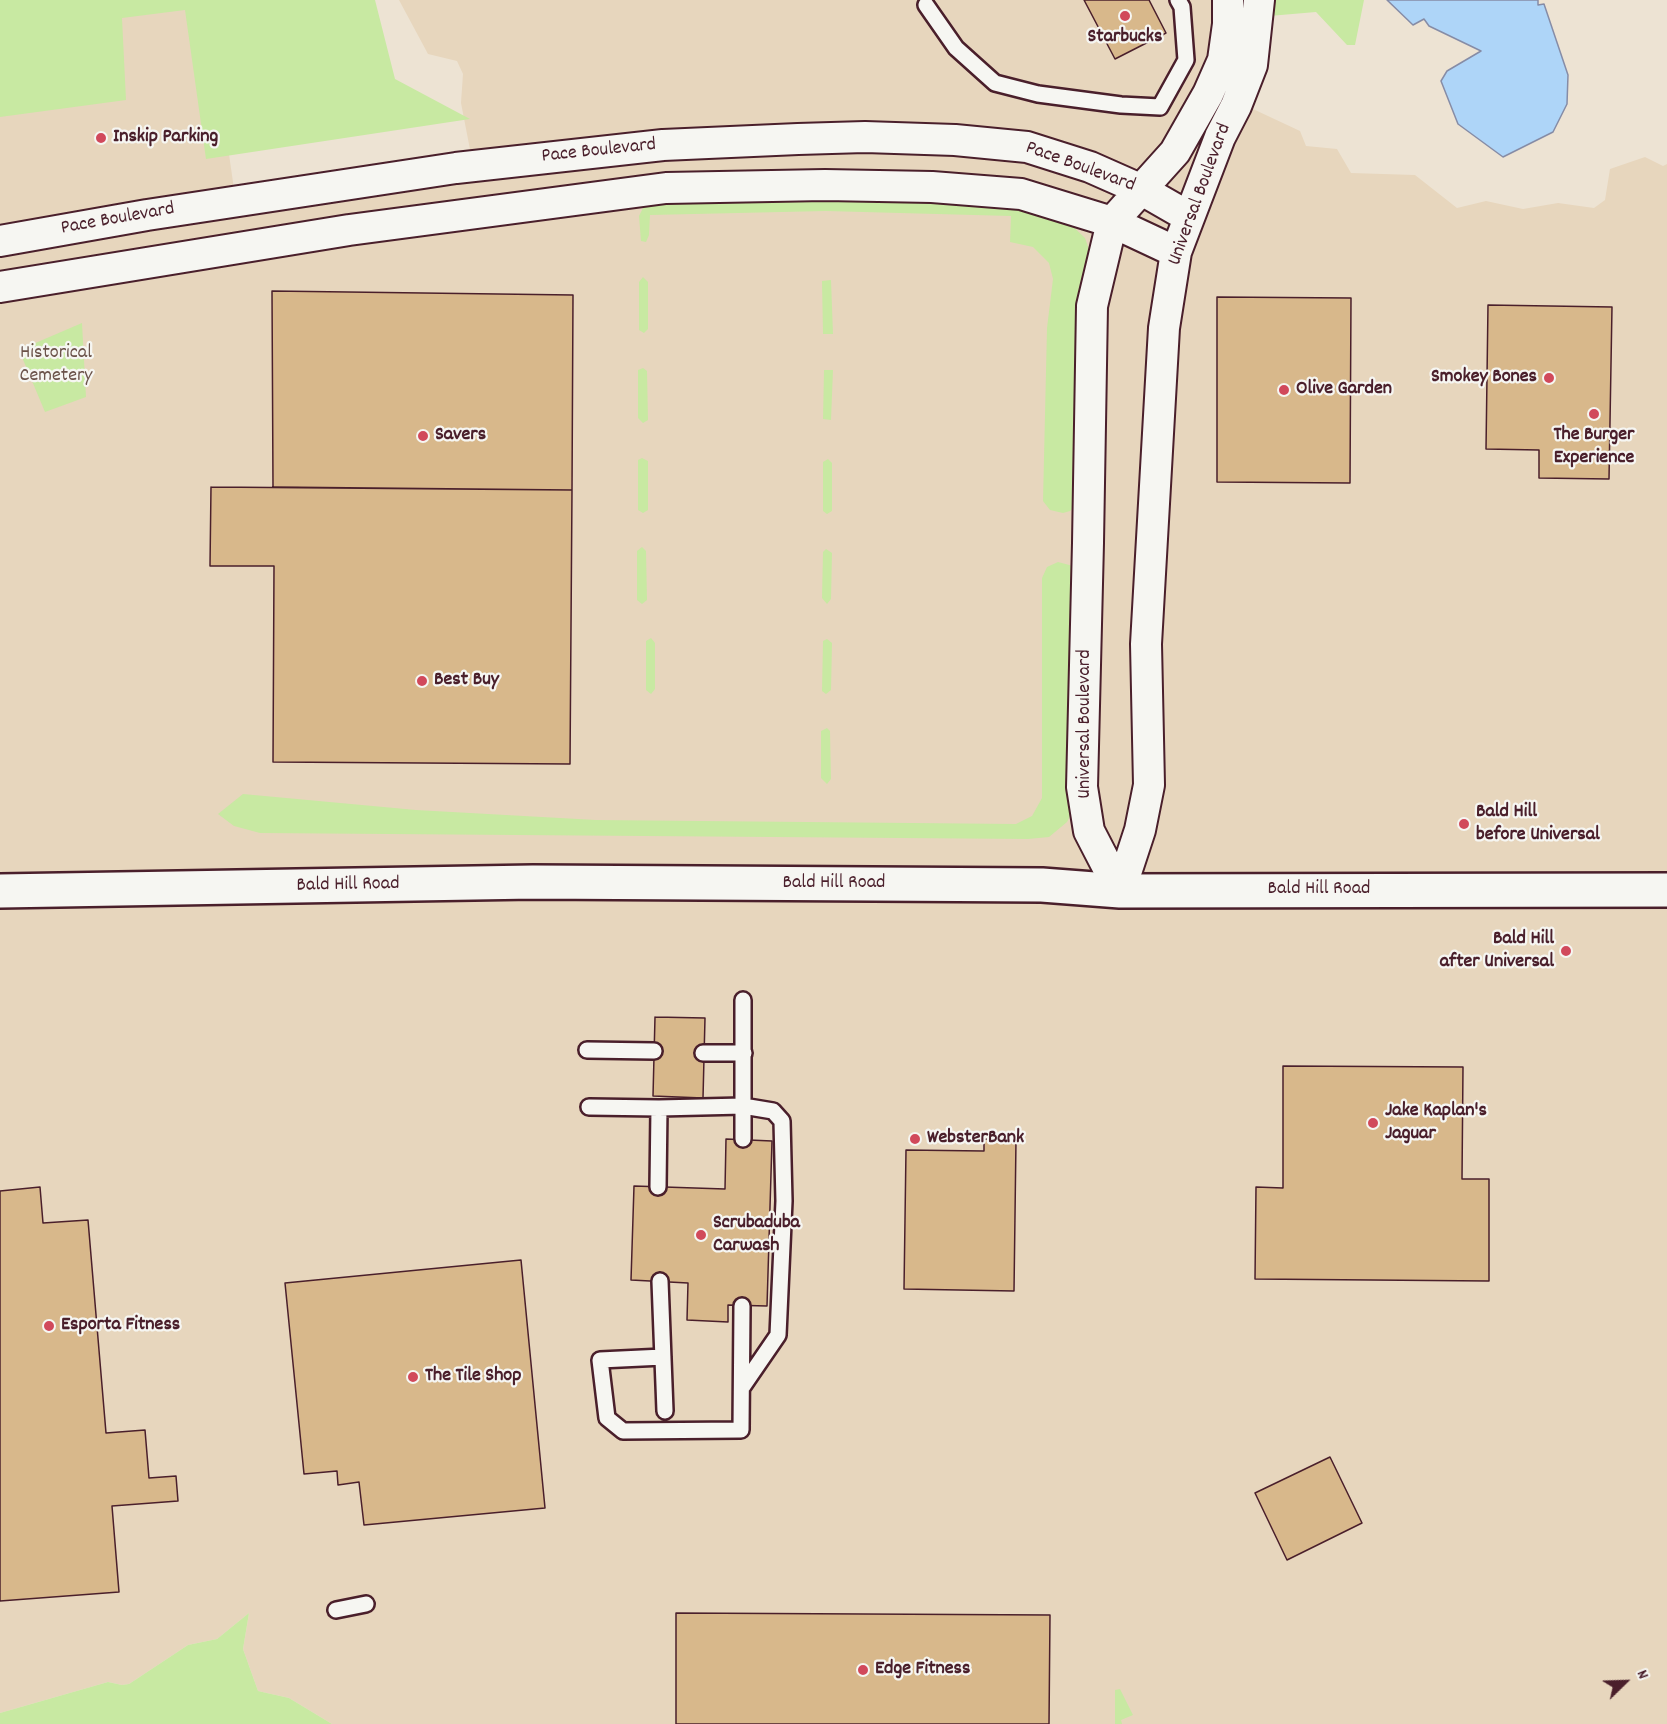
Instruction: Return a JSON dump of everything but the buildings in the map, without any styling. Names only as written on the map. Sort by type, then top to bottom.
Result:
[{"type":"main road","name":"Bald Hill Road","points":[[0,891],[533,882],[1042,885],[1120,891],[1667,890]]},
{"type":"street","name":"Universal Boulevard","points":[[1120,891],[1089,831],[1082,787],[1089,543],[1092,306],[1112,222],[1175,152],[1208,94],[1223,60],[1228,24],[1227,0]]},
{"type":"street","name":"Universal Boulevard","points":[[1120,891],[1140,830],[1149,785],[1146,644],[1164,328],[1176,252],[1220,136],[1236,106],[1252,65],[1259,0]]},
{"type":"street","name":"Pace Boulevard","points":[[0,242],[147,214],[456,168],[712,141],[883,138],[956,140],[1027,147],[1090,168],[1142,190],[1189,217]]},
{"type":"street","name":"Pace Boulevard","points":[[0,287],[349,230],[666,188],[825,185],[932,187],[1021,194],[1112,222],[1176,252]]},
{"type":"lane","points":[[926,5],[956,48],[995,82],[1038,94],[1121,105],[1160,107],[1186,60],[1182,7],[1178,0]]},
{"type":"lane","points":[[743,999],[743,1139]]},
{"type":"lane","points":[[587,1050],[654,1051]]},
{"type":"lane","points":[[703,1053],[744,1053]]},
{"type":"lane","points":[[589,1107],[742,1106],[773,1111],[782,1121],[784,1201],[778,1335],[743,1386]]},
{"type":"lane","points":[[658,1186],[659,1108]]},
{"type":"lane","points":[[660,1281],[665,1411]]},
{"type":"lane","points":[[663,1357],[600,1360],[607,1418],[623,1431],[741,1430],[742,1306]]},
{"type":"lane","points":[[336,1611],[366,1604]]},
{"type":"shaded area","points":[[238,0],[213,43],[235,196],[473,165],[461,103],[463,74],[457,61],[428,54],[399,0],[1233,0],[1214,94],[1238,102],[1300,131],[1306,146],[1337,149],[1351,173],[1415,175],[1457,208],[1486,201],[1523,209],[1558,203],[1594,208],[1605,200],[1610,169],[1645,157],[1663,166],[1667,164],[1667,1724],[332,1724],[289,1698],[258,1691],[243,1649],[249,1613],[217,1639],[188,1645],[129,1684],[108,1682],[0,1713],[0,76],[98,17]]},
{"type":"green space","points":[[0,0],[375,0],[395,79],[470,119],[206,159],[185,10],[122,18],[126,100],[0,117]]},
{"type":"green space","points":[[1233,0],[1364,0],[1355,45],[1347,45],[1316,12],[1234,19]]},
{"type":"green space","points":[[700,198],[993,201],[1063,217],[1085,238],[1091,255],[1076,505],[1070,511],[1063,513],[1050,510],[1043,501],[1047,328],[1053,279],[1049,263],[1033,247],[1010,242],[1011,216],[826,211],[650,215],[649,235],[646,242],[641,241],[639,216],[643,208],[653,202]]},
{"type":"green space","points":[[643,277],[648,282],[648,329],[644,333],[639,330],[639,282]]},
{"type":"green space","points":[[831,280],[833,334],[823,334],[822,281]]},
{"type":"green space","name":"Historical Cemetery","points":[[82,323],[86,397],[45,412],[19,350]]},
{"type":"green space","points":[[643,368],[647,371],[648,420],[643,423],[638,418],[638,370]]},
{"type":"green space","points":[[824,370],[833,370],[831,420],[823,419]]},
{"type":"green space","points":[[642,458],[648,461],[648,510],[643,513],[638,510],[638,460]]},
{"type":"green space","points":[[828,459],[832,463],[832,511],[827,514],[823,511],[823,462]]},
{"type":"green space","points":[[642,547],[646,551],[647,600],[642,604],[637,600],[637,551]]},
{"type":"green space","points":[[826,549],[832,553],[831,599],[827,604],[822,598],[823,552]]},
{"type":"green space","points":[[1058,562],[1073,566],[1074,808],[1067,822],[1049,837],[1028,839],[260,833],[234,826],[218,814],[243,794],[416,810],[596,820],[1016,824],[1032,816],[1042,798],[1042,578],[1047,567]]},
{"type":"green space","points":[[651,638],[655,643],[655,689],[651,694],[646,690],[646,641]]},
{"type":"green space","points":[[827,639],[832,643],[831,690],[826,694],[822,691],[823,641]]},
{"type":"green space","points":[[827,728],[830,731],[831,779],[827,784],[821,778],[821,731]]},
{"type":"green space","points":[[249,1613],[243,1649],[258,1691],[289,1698],[332,1724],[0,1724],[0,1713],[108,1682],[129,1684],[188,1645],[217,1639]]},
{"type":"green space","points":[[1120,1689],[1133,1715],[1121,1720],[1122,1724],[1115,1724],[1115,1690]]},
{"type":"water","points":[[1387,0],[1538,0],[1538,5],[1544,4],[1568,75],[1567,104],[1553,132],[1503,157],[1458,124],[1441,81],[1447,71],[1481,51],[1429,26],[1424,19],[1413,25]]},
{"type":"place","name":"Starbucks","points":[[1125,16]]},
{"type":"place","name":"Inskip Parking","points":[[101,138]]},
{"type":"place","name":"Smokey Bones","points":[[1549,378]]},
{"type":"place","name":"Olive Garden","points":[[1284,390]]},
{"type":"place","name":"The Burger Experience","points":[[1594,414]]},
{"type":"place","name":"Savers","points":[[423,436]]},
{"type":"place","name":"Best Buy","points":[[422,681]]},
{"type":"place","name":"Bald Hill before Universal","points":[[1464,824]]},
{"type":"place","name":"Bald Hill after Universal","points":[[1566,951]]},
{"type":"place","name":"Jake Kaplan's Jaguar","points":[[1373,1123]]},
{"type":"place","name":"WebsterBank","points":[[915,1139]]},
{"type":"place","name":"Scrubaduba Carwash","points":[[701,1235]]},
{"type":"place","name":"Esporta Fitness","points":[[49,1326]]},
{"type":"place","name":"The Tile Shop","points":[[413,1377]]},
{"type":"place","name":"Edge Fitness","points":[[863,1670]]}]
